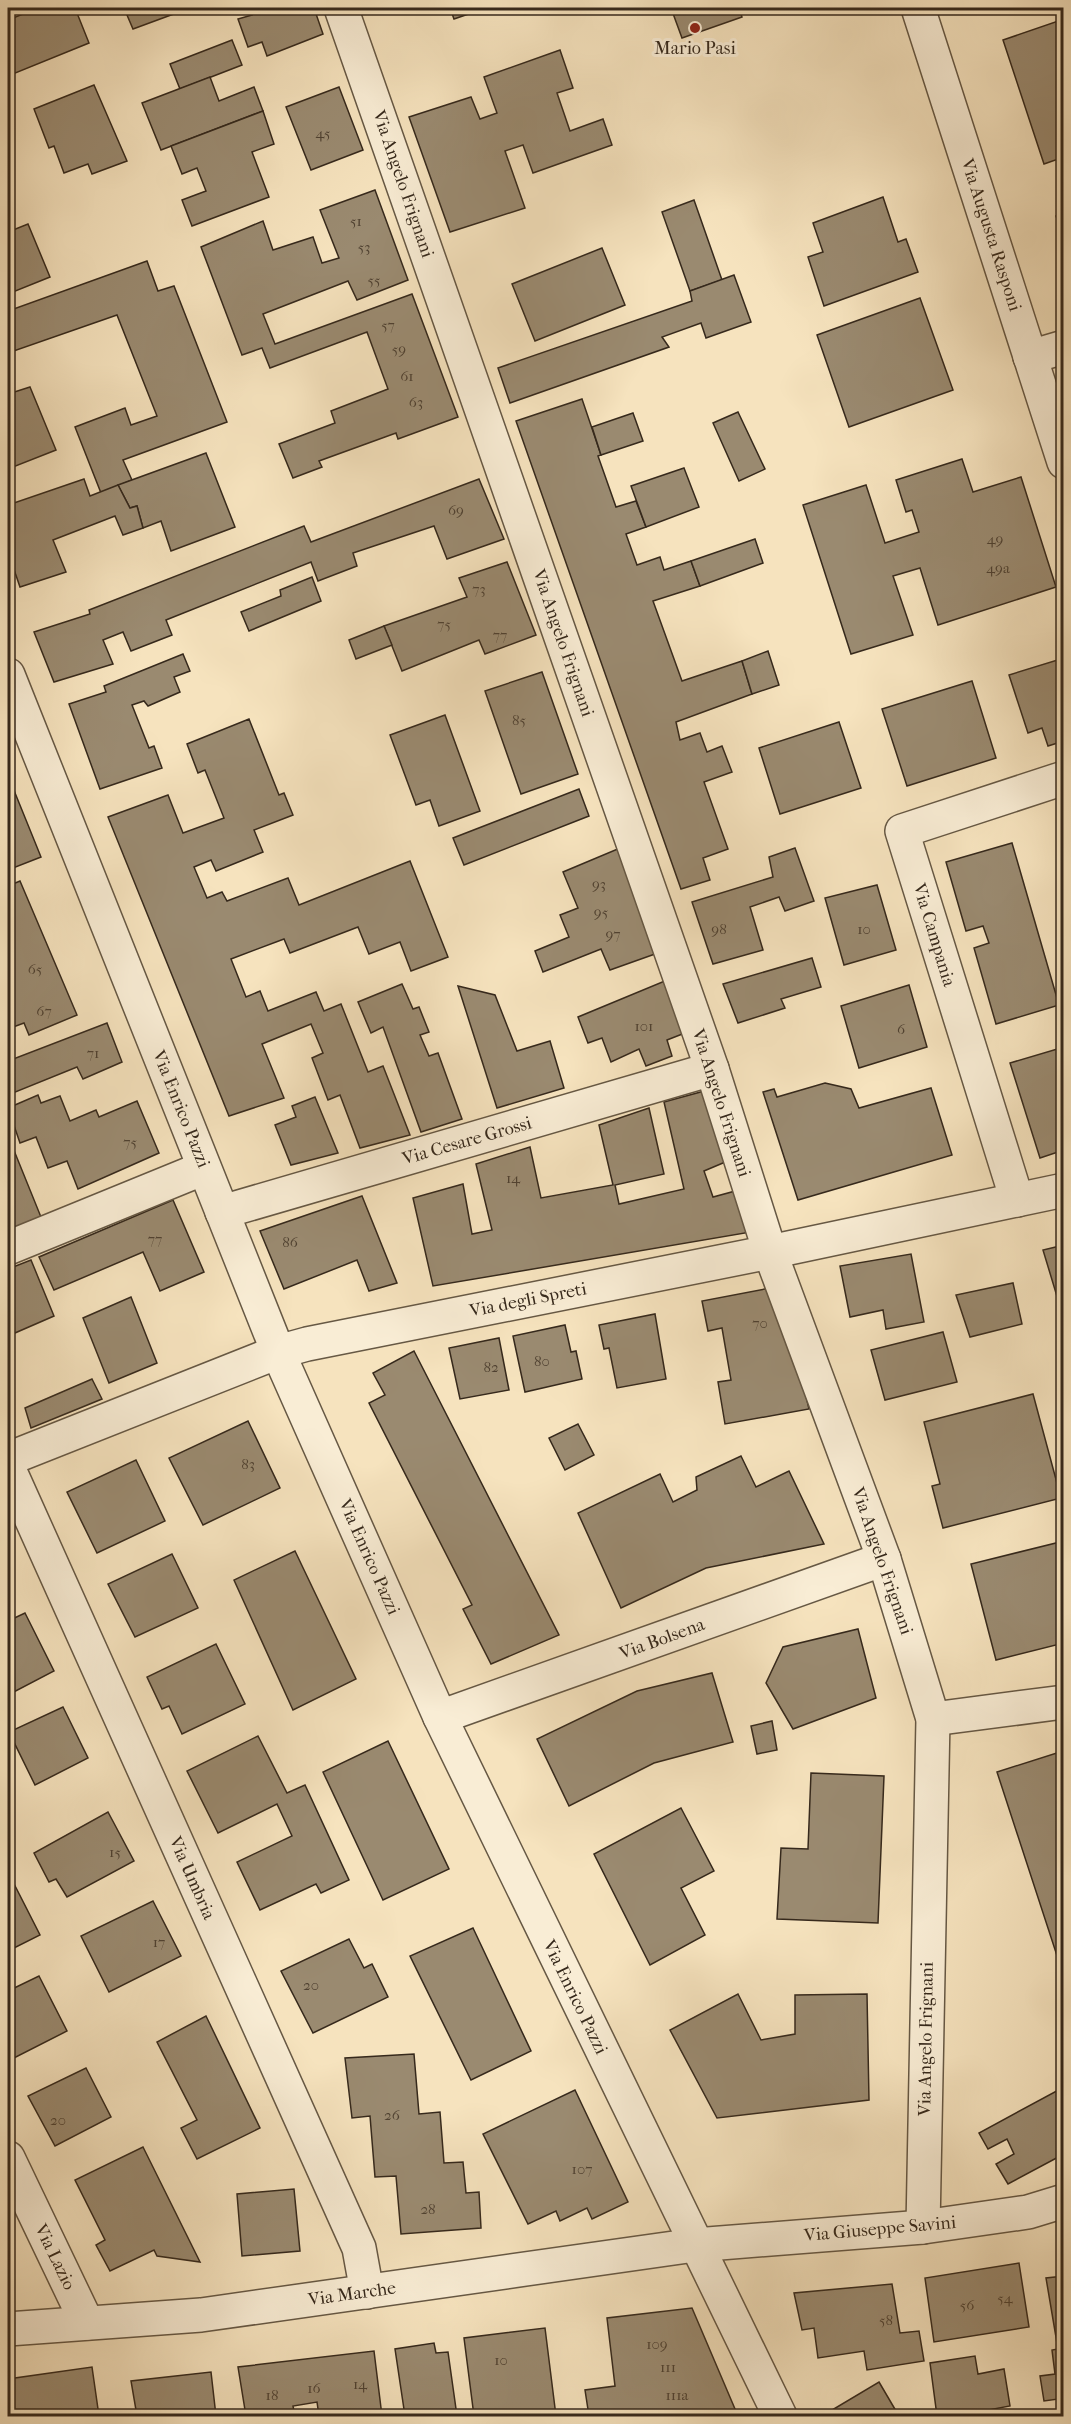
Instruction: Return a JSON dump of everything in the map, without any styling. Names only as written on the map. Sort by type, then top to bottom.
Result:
[{"type":"street","name":"Via Angelo Frignani","points":[[341,8],[712,1070],[770,1252],[884,1559],[933,1719],[923,2227]]},
{"type":"street","name":"Via Augusta Rasponi","points":[[918,8],[1064,462]]},
{"type":"street","points":[[1030,357],[1064,346]]},
{"type":"street","name":"Via Enrico Pazzi","points":[[8,675],[278,1352],[440,1718],[780,2416]]},
{"type":"street","name":"Via Campania","points":[[1017,1200],[902,831],[1064,778]]},
{"type":"street","name":"Via Cesare Grossi","points":[[222,1212],[712,1070]]},
{"type":"street","points":[[8,1248],[204,1168]]},
{"type":"street","name":"Via degli Spreti","points":[[8,1459],[278,1352],[307,1344],[770,1252],[1064,1190]]},
{"type":"street","name":"Via Umbria","points":[[8,1467],[359,2248],[367,2292]]},
{"type":"street","name":"Via Bolsena","points":[[440,1718],[884,1559]]},
{"type":"street","points":[[933,1719],[1064,1702]]},
{"type":"street","name":"Via Lazio","points":[[8,2158],[87,2323]]},
{"type":"street","name":"Via Giuseppe Savini","points":[[695,2244],[923,2227],[1028,2212],[1064,2201]]},
{"type":"street","name":"Via Marche","points":[[8,2329],[201,2315],[695,2244]]},
{"type":"building","points":[[38,8],[75,8],[89,43],[8,76],[8,20]]},
{"type":"building","points":[[124,8],[190,8],[133,29]]},
{"type":"building","points":[[249,8],[314,8],[323,34],[267,56],[262,42],[248,47],[238,19],[252,15]]},
{"type":"building","points":[[450,8],[486,8],[454,19]]},
{"type":"building","name":"Mario Pasi","points":[[671,8],[739,8],[742,17],[682,38]]},
{"type":"building","points":[[1064,19],[1064,157],[1044,164],[1003,40]]},
{"type":"building","points":[[232,40],[242,65],[180,89],[170,64]]},
{"type":"building","points":[[560,50],[573,88],[557,93],[570,131],[603,119],[612,145],[533,173],[523,145],[505,151],[525,208],[450,232],[409,117],[471,97],[480,119],[497,113],[484,77]]},
{"type":"building","points":[[210,77],[219,101],[254,87],[263,111],[161,150],[142,103]]},
{"type":"building","points":[[94,85],[127,161],[92,174],[88,164],[64,173],[54,146],[49,148],[34,109]]},
{"type":"building","points":[[339,87],[363,150],[311,170],[286,107]]},
{"type":"building","points":[[263,111],[274,144],[252,152],[269,197],[192,226],[182,200],[206,191],[197,168],[182,174],[171,146]]},
{"type":"building","points":[[375,190],[408,280],[357,300],[348,281],[263,314],[275,344],[412,294],[458,417],[398,439],[396,433],[319,461],[322,467],[293,478],[279,444],[335,423],[331,411],[388,389],[367,332],[270,368],[262,348],[242,355],[201,247],[263,221],[273,250],[313,237],[322,263],[339,258],[320,210]]},
{"type":"building","points":[[883,197],[898,242],[906,239],[918,272],[824,306],[808,257],[823,252],[813,223]]},
{"type":"building","points":[[694,200],[722,280],[690,291],[662,212]]},
{"type":"building","points":[[1064,214],[1064,239],[1056,216]]},
{"type":"building","points":[[28,224],[50,277],[8,294],[8,232]]},
{"type":"building","points":[[602,248],[625,305],[535,341],[512,284]]},
{"type":"building","points":[[1064,250],[1064,273],[1057,251]]},
{"type":"building","points":[[147,261],[158,291],[174,286],[227,422],[123,460],[132,480],[101,493],[75,427],[125,408],[131,425],[157,416],[117,315],[8,353],[8,311]]},
{"type":"building","points":[[734,275],[751,322],[706,338],[701,323],[662,337],[669,347],[510,403],[498,368],[692,301],[690,291]]},
{"type":"building","points":[[920,298],[953,390],[849,427],[817,335]]},
{"type":"building","points":[[30,387],[56,450],[8,469],[8,394]]},
{"type":"building","points":[[582,399],[601,455],[598,456],[616,507],[636,501],[646,527],[626,534],[637,565],[660,557],[664,570],[691,561],[700,586],[653,601],[682,681],[742,661],[752,694],[676,722],[680,740],[700,733],[707,752],[722,746],[732,772],[704,782],[728,849],[703,858],[710,880],[681,889],[516,421]]},
{"type":"building","points":[[738,412],[765,469],[739,481],[713,423]]},
{"type":"building","points":[[633,413],[643,441],[601,455],[592,427]]},
{"type":"building","points":[[206,453],[235,527],[171,551],[161,521],[143,528],[137,506],[130,508],[118,485]]},
{"type":"building","points":[[962,459],[973,492],[1021,477],[1056,587],[938,625],[920,568],[893,576],[913,635],[851,654],[803,505],[866,485],[885,543],[919,532],[912,510],[906,512],[896,480]]},
{"type":"building","points":[[684,468],[699,507],[646,527],[631,486]]},
{"type":"building","points":[[84,479],[90,496],[118,485],[130,508],[137,506],[143,528],[123,535],[115,516],[53,540],[66,572],[20,587],[8,552],[8,505]]},
{"type":"building","points":[[479,479],[504,539],[447,559],[434,526],[353,553],[357,566],[318,581],[311,562],[166,620],[172,635],[131,651],[123,632],[103,640],[113,664],[54,682],[34,632],[90,614],[89,610],[304,526],[311,542]]},
{"type":"building","points":[[755,539],[763,563],[700,586],[691,561]]},
{"type":"building","points":[[507,562],[536,635],[485,654],[479,640],[402,671],[384,626],[467,597],[459,578]]},
{"type":"building","points":[[312,577],[321,601],[249,631],[241,612],[281,596],[280,590]]},
{"type":"building","points":[[384,626],[392,645],[356,659],[349,640]]},
{"type":"building","points":[[768,651],[779,685],[752,694],[742,661]]},
{"type":"building","points":[[183,654],[190,671],[174,677],[180,692],[148,706],[144,701],[132,705],[149,748],[154,746],[162,768],[100,789],[69,704],[106,692],[104,686]]},
{"type":"building","points":[[1064,658],[1064,741],[1048,746],[1042,728],[1028,733],[1009,675]]},
{"type":"building","points":[[542,672],[578,774],[521,794],[485,691]]},
{"type":"building","points":[[972,681],[996,758],[907,786],[882,709]]},
{"type":"building","points":[[445,715],[480,811],[439,826],[430,800],[416,805],[390,735]]},
{"type":"building","points":[[249,719],[279,795],[284,793],[293,815],[254,830],[263,852],[216,871],[211,860],[194,867],[207,898],[222,892],[227,901],[288,878],[299,905],[410,861],[448,957],[411,971],[400,942],[369,954],[358,927],[290,953],[284,939],[231,959],[246,997],[260,991],[268,1011],[316,992],[324,1011],[341,1004],[368,1072],[383,1066],[410,1135],[360,1148],[340,1095],[328,1100],[312,1058],[323,1053],[311,1024],[262,1044],[284,1098],[229,1116],[108,817],[168,795],[183,833],[224,818],[205,770],[198,773],[187,744]]},
{"type":"building","points":[[839,722],[861,788],[780,814],[759,748]]},
{"type":"building","points":[[11,783],[41,857],[8,870],[8,784]]},
{"type":"building","points":[[579,789],[589,816],[464,865],[453,838]]},
{"type":"building","points":[[1064,826],[1064,847],[1058,828]]},
{"type":"building","points":[[1012,843],[1059,1005],[996,1024],[974,948],[989,943],[983,926],[966,931],[946,862]]},
{"type":"building","points":[[620,848],[655,954],[610,970],[601,949],[543,972],[535,951],[569,937],[560,915],[578,908],[563,872]]},
{"type":"building","points":[[795,848],[814,901],[785,911],[779,897],[750,907],[763,950],[713,964],[692,902],[773,877],[769,857]]},
{"type":"building","points":[[20,881],[77,1015],[29,1035],[24,1023],[8,1029],[8,982],[13,979],[8,966],[8,886]]},
{"type":"building","points":[[877,885],[896,950],[844,965],[825,898]]},
{"type":"building","points":[[812,958],[821,987],[781,999],[785,1008],[738,1023],[723,984]]},
{"type":"building","points":[[672,978],[690,1031],[667,1040],[672,1056],[646,1066],[639,1049],[611,1062],[602,1038],[588,1043],[578,1017]]},
{"type":"building","points":[[402,984],[413,1009],[419,1007],[429,1032],[420,1035],[429,1056],[438,1053],[462,1119],[421,1132],[383,1027],[371,1033],[358,1002]]},
{"type":"building","points":[[909,985],[927,1047],[859,1068],[841,1006]]},
{"type":"building","points":[[458,986],[495,995],[517,1051],[550,1041],[564,1088],[497,1108]]},
{"type":"building","points":[[107,1023],[122,1062],[83,1079],[77,1067],[8,1095],[8,1061]]},
{"type":"building","points":[[1064,1047],[1064,1150],[1040,1158],[1010,1063]]},
{"type":"building","points":[[825,1083],[851,1089],[859,1108],[931,1088],[952,1155],[798,1200],[763,1092],[774,1089],[777,1097]]},
{"type":"building","points":[[708,1090],[730,1160],[704,1171],[713,1197],[739,1190],[751,1232],[433,1286],[413,1198],[463,1184],[472,1234],[492,1230],[476,1164],[530,1147],[541,1198],[613,1185],[599,1125],[649,1108],[664,1174],[615,1185],[619,1204],[684,1189],[664,1102]]},
{"type":"building","points":[[38,1095],[41,1103],[60,1096],[70,1121],[96,1110],[99,1117],[137,1101],[159,1153],[78,1189],[67,1161],[48,1168],[36,1137],[20,1143],[8,1108]]},
{"type":"building","points":[[315,1097],[338,1153],[291,1165],[275,1125],[296,1117],[292,1106]]},
{"type":"building","points":[[13,1148],[43,1222],[8,1237],[8,1151]]},
{"type":"building","points":[[362,1196],[397,1283],[369,1291],[357,1260],[284,1289],[260,1231]]},
{"type":"building","points":[[173,1200],[204,1272],[160,1291],[143,1252],[54,1290],[39,1257]]},
{"type":"building","points":[[1064,1245],[1064,1312],[1062,1313],[1043,1250]]},
{"type":"building","points":[[911,1254],[924,1322],[886,1329],[883,1310],[850,1317],[840,1266]]},
{"type":"building","points":[[31,1260],[54,1316],[8,1336],[8,1269]]},
{"type":"building","points":[[1013,1283],[1022,1324],[970,1337],[956,1295]]},
{"type":"building","points":[[781,1286],[809,1409],[725,1424],[718,1382],[731,1380],[722,1328],[708,1331],[702,1301]]},
{"type":"building","points":[[131,1297],[157,1363],[109,1383],[83,1318]]},
{"type":"building","points":[[655,1314],[666,1379],[617,1388],[609,1348],[604,1349],[599,1325]]},
{"type":"building","points":[[565,1325],[571,1352],[576,1351],[582,1379],[525,1392],[513,1336]]},
{"type":"building","points":[[943,1332],[957,1382],[885,1400],[871,1350]]},
{"type":"building","points":[[499,1338],[509,1390],[460,1399],[449,1348]]},
{"type":"building","points":[[1064,1344],[1064,1372],[1057,1346]]},
{"type":"building","points":[[414,1351],[559,1635],[491,1664],[463,1609],[472,1605],[369,1403],[385,1395],[373,1373]]},
{"type":"building","points":[[92,1379],[102,1399],[31,1428],[25,1408]]},
{"type":"building","points":[[1033,1394],[1061,1498],[943,1528],[932,1486],[940,1484],[924,1422]]},
{"type":"building","points":[[248,1421],[280,1488],[203,1525],[169,1458]]},
{"type":"building","points":[[578,1424],[594,1455],[565,1470],[549,1438]]},
{"type":"building","points":[[741,1456],[756,1487],[789,1471],[824,1544],[706,1568],[621,1608],[578,1513],[660,1474],[673,1502],[697,1490],[696,1477]]},
{"type":"building","points":[[136,1460],[165,1521],[97,1553],[67,1492]]},
{"type":"building","points":[[1064,1541],[1064,1643],[996,1660],[971,1564]]},
{"type":"building","points":[[295,1551],[356,1679],[293,1710],[234,1580]]},
{"type":"building","points":[[172,1554],[198,1608],[135,1637],[108,1584]]},
{"type":"building","points":[[25,1613],[54,1671],[8,1695],[8,1621]]},
{"type":"building","points":[[858,1629],[876,1698],[793,1729],[766,1683],[783,1647]]},
{"type":"building","points":[[216,1644],[245,1704],[182,1734],[169,1706],[162,1709],[147,1677]]},
{"type":"building","points":[[712,1673],[733,1742],[654,1763],[569,1806],[537,1739],[637,1691]]},
{"type":"building","points":[[63,1707],[88,1758],[35,1785],[9,1732]]},
{"type":"building","points":[[772,1721],[777,1750],[757,1754],[751,1726]]},
{"type":"building","points":[[258,1736],[287,1793],[305,1785],[349,1880],[321,1893],[316,1884],[260,1910],[237,1862],[292,1836],[277,1804],[218,1833],[187,1771]]},
{"type":"building","points":[[388,1741],[449,1869],[383,1900],[323,1772]]},
{"type":"building","points":[[1063,1751],[1064,1970],[1062,1971],[997,1772]]},
{"type":"building","points":[[811,1773],[884,1776],[878,1923],[777,1919],[781,1848],[808,1849]]},
{"type":"building","points":[[681,1808],[714,1871],[681,1888],[705,1935],[650,1965],[594,1854]]},
{"type":"building","points":[[108,1812],[134,1861],[67,1897],[56,1879],[49,1882],[34,1853]]},
{"type":"building","points":[[8,1872],[40,1935],[8,1951]]},
{"type":"building","points":[[153,1901],[181,1956],[109,1992],[81,1936]]},
{"type":"building","points":[[473,1928],[531,2051],[471,2080],[410,1956]]},
{"type":"building","points":[[349,1939],[364,1968],[372,1964],[388,1997],[313,2033],[281,1971]]},
{"type":"building","points":[[39,1976],[67,2031],[8,2061],[8,1991]]},
{"type":"building","points":[[738,1994],[761,2040],[795,2034],[795,1995],[867,1994],[869,2100],[717,2118],[670,2030]]},
{"type":"building","points":[[206,2016],[260,2128],[197,2159],[181,2128],[197,2120],[157,2042]]},
{"type":"building","points":[[414,2054],[419,2114],[440,2112],[444,2163],[463,2162],[466,2193],[479,2192],[481,2228],[401,2234],[396,2176],[375,2177],[370,2116],[352,2118],[345,2058]]},
{"type":"building","points":[[86,2068],[111,2117],[55,2146],[28,2096]]},
{"type":"building","points":[[1064,2087],[1064,2154],[1008,2184],[996,2164],[1014,2154],[1007,2139],[988,2149],[979,2133]]},
{"type":"building","points":[[575,2090],[628,2202],[592,2219],[587,2208],[560,2221],[556,2211],[528,2224],[483,2134]]},
{"type":"building","points":[[143,2147],[200,2262],[157,2256],[154,2250],[110,2271],[96,2245],[105,2240],[75,2180]]},
{"type":"building","points":[[294,2189],[300,2251],[242,2256],[237,2194]]},
{"type":"building","points":[[1019,2263],[1029,2327],[934,2342],[925,2278]]},
{"type":"building","points":[[1064,2276],[1064,2416],[1061,2416],[1058,2399],[1044,2401],[1040,2376],[1055,2374],[1052,2350],[1058,2349],[1046,2278]]},
{"type":"building","points":[[892,2284],[900,2333],[919,2331],[924,2361],[867,2370],[864,2351],[818,2358],[814,2328],[802,2330],[794,2293]]},
{"type":"building","points":[[692,2308],[738,2416],[589,2416],[585,2390],[615,2386],[607,2318]]},
{"type":"building","points":[[545,2328],[556,2416],[474,2416],[464,2338]]},
{"type":"building","points":[[434,2343],[436,2353],[448,2352],[457,2416],[405,2416],[395,2349]]},
{"type":"building","points":[[374,2351],[382,2416],[319,2416],[317,2402],[293,2406],[295,2416],[246,2416],[238,2367]]},
{"type":"building","points":[[975,2356],[978,2374],[1004,2369],[1010,2406],[988,2410],[989,2416],[937,2416],[930,2363]]},
{"type":"building","points":[[92,2367],[99,2416],[8,2416],[8,2379]]},
{"type":"building","points":[[211,2372],[216,2416],[137,2416],[131,2381]]},
{"type":"building","points":[[879,2382],[899,2416],[829,2416],[827,2413]]},
{"type":"place","name":"Mario Pasi","points":[[695,28]]}]
